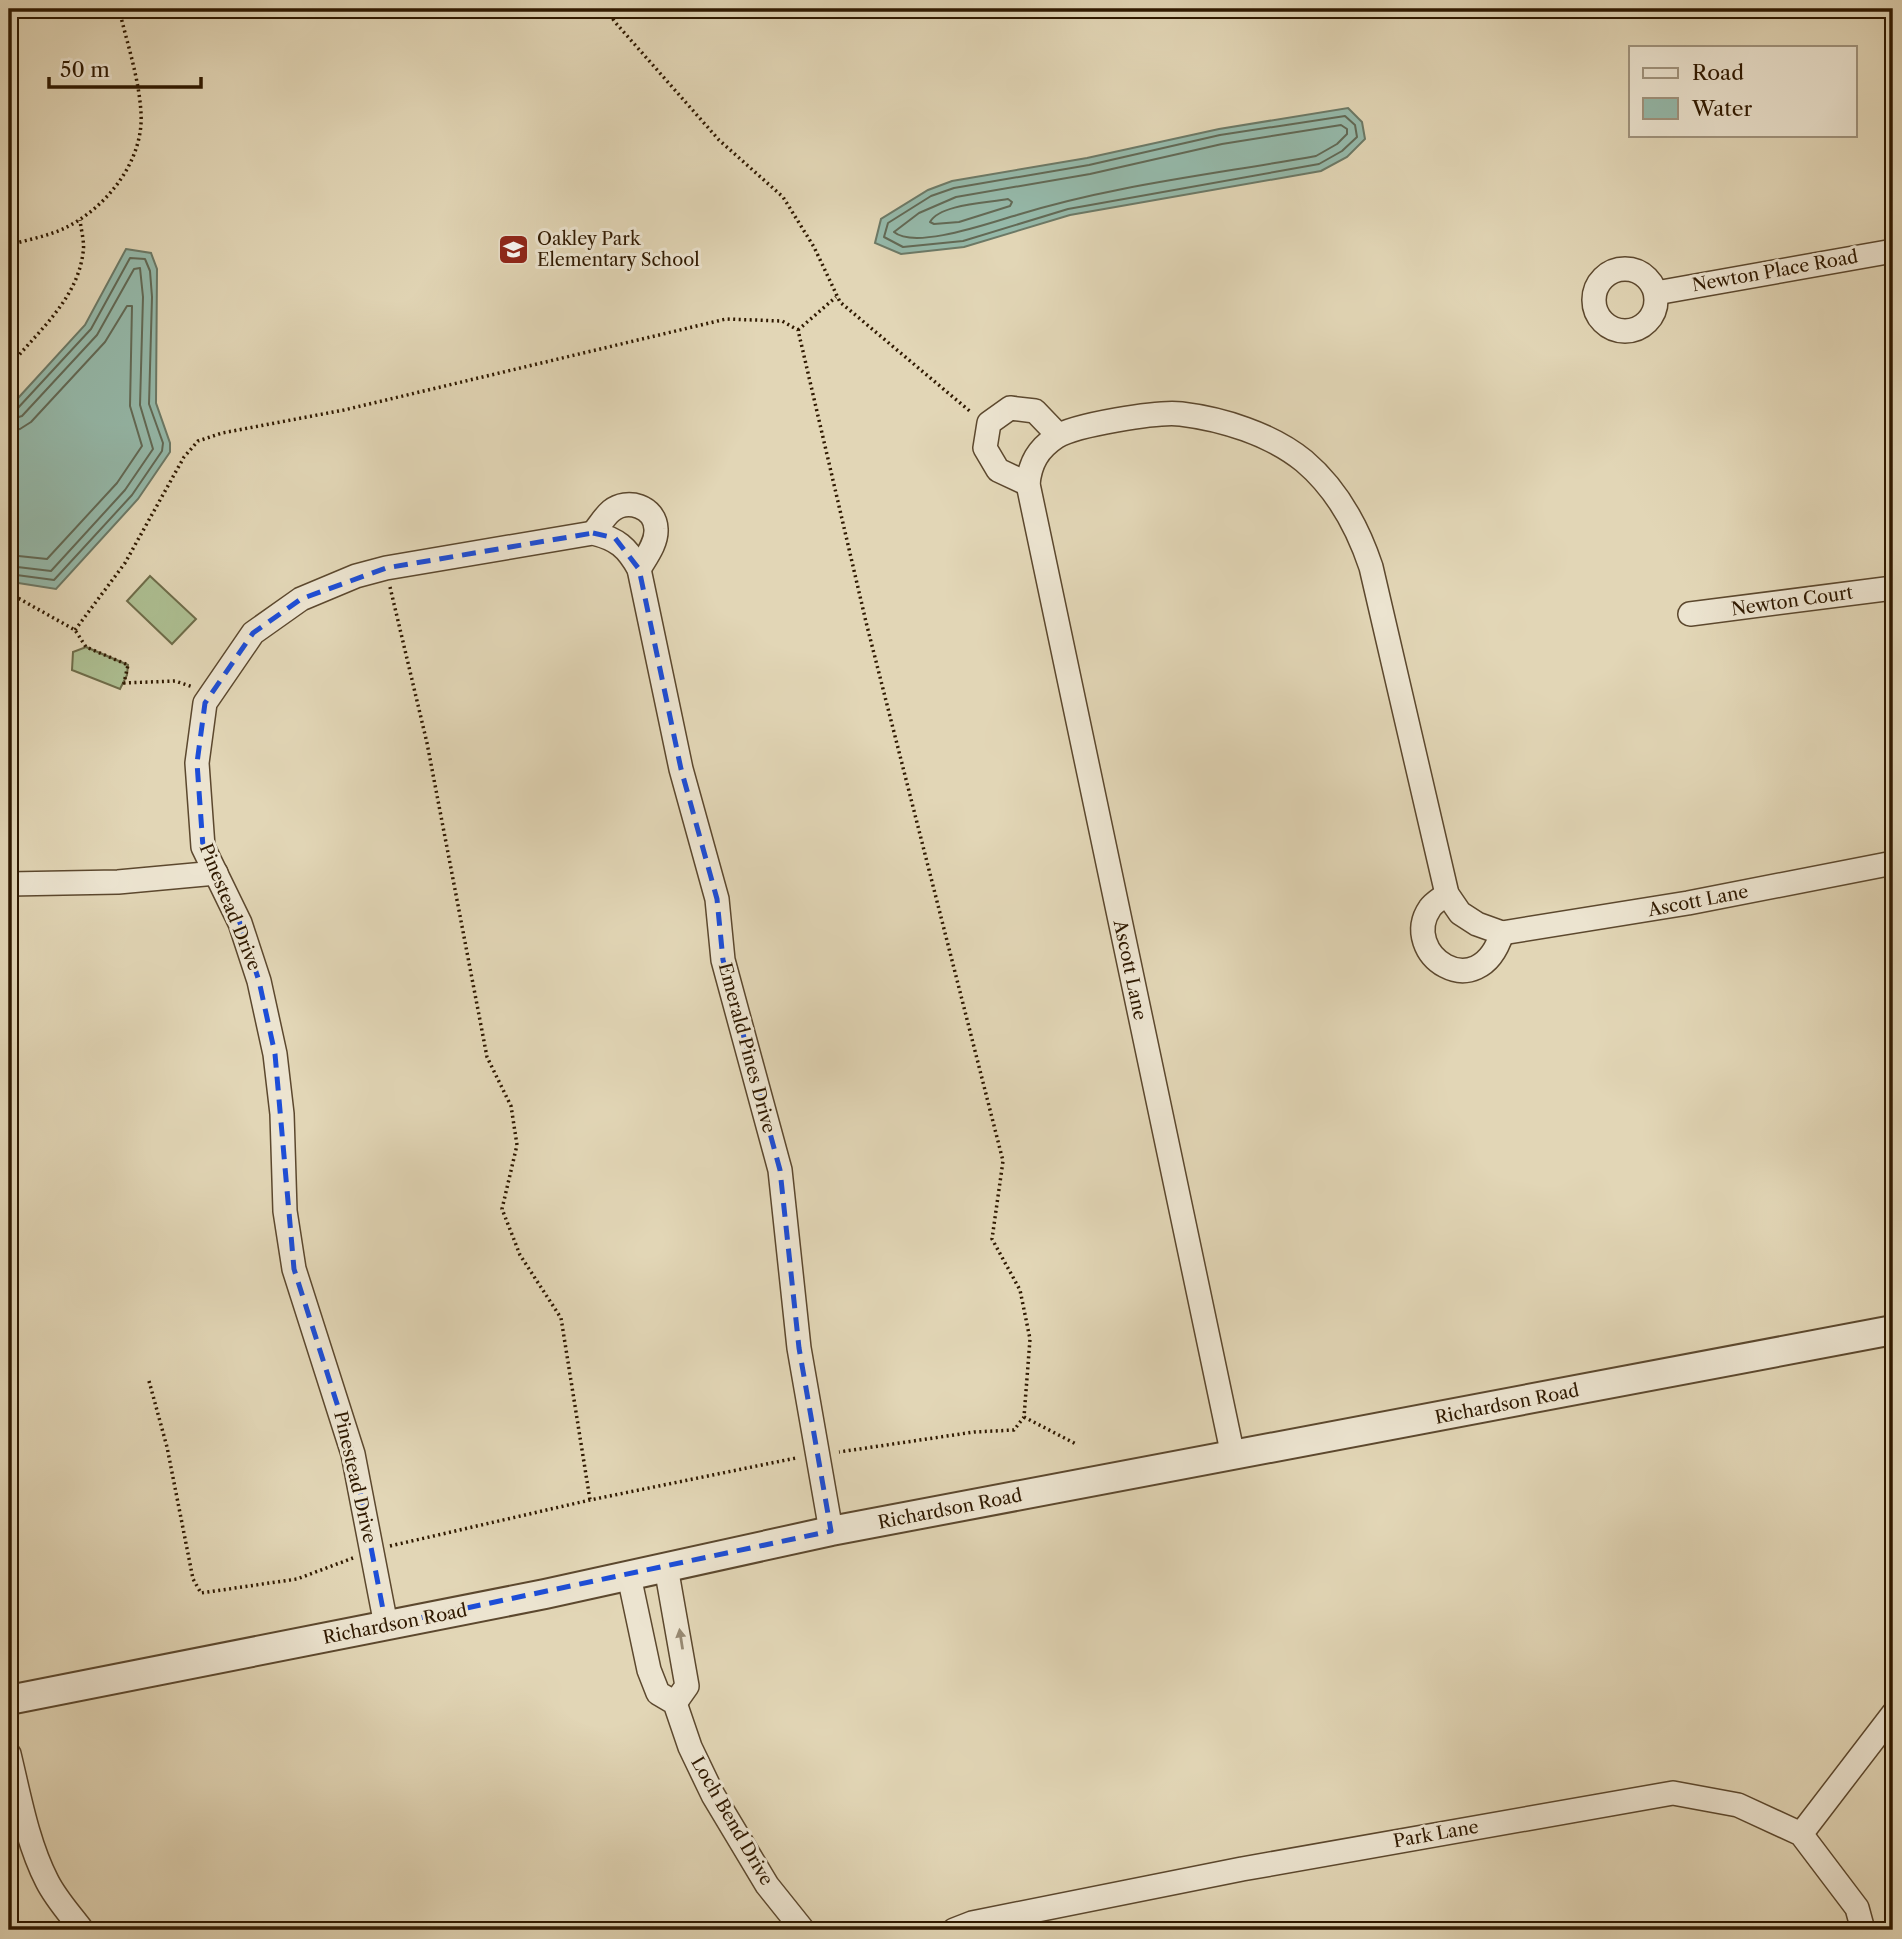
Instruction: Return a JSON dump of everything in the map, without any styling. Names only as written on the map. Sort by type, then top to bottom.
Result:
[{"type":"street","name":"Newton Place Road","points":[[1656,293],[1893,251]]},
{"type":"street","points":[[1058,435],[1035,411],[1010,408],[989,426],[985,448],[998,470],[1028,484],[1030,467],[1037,453],[1058,435],[1111,421],[1179,413],[1246,429],[1304,461],[1350,515],[1371,567],[1447,894],[1460,913],[1477,924],[1502,933],[1496,953],[1480,967],[1460,971],[1440,964],[1426,948],[1422,927],[1430,908],[1447,894]]},
{"type":"street","name":"Ascott Lane","points":[[1028,484],[1233,1456]]},
{"type":"street","points":[[604,535],[611,511],[625,504],[641,506],[652,515],[656,529],[652,547],[639,569]]},
{"type":"street","name":"Pinestead Drive","points":[[386,1625],[373,1550],[361,1508],[353,1454],[294,1269],[285,1211],[275,1054],[264,1005],[240,923],[203,847],[197,799],[197,763],[205,703],[253,633],[301,600],[356,576],[386,568],[604,535]]},
{"type":"street","name":"Emerald Pines Drive","points":[[604,535],[628,550],[639,569],[681,769],[717,899],[723,960],[780,1170],[799,1348],[831,1531]]},
{"type":"street","name":"Newton Court","points":[[1690,614],[1893,588]]},
{"type":"street","name":"Ascott Lane","points":[[1502,933],[1674,906],[1893,863]]},
{"type":"street","points":[[9,884],[118,882],[216,873]]},
{"type":"street","name":"Richardson Road","points":[[9,1700],[629,1576],[831,1531],[1893,1331]]},
{"type":"street","points":[[666,1567],[687,1686],[675,1703]]},
{"type":"street","name":"Loch Bend Drive","points":[[629,1576],[649,1670],[659,1693],[675,1703],[690,1747],[713,1795],[767,1885],[803,1930]]},
{"type":"street","points":[[1801,1834],[1893,1714]]},
{"type":"street","points":[[9,1754],[23,1812],[43,1872],[59,1901],[82,1930]]},
{"type":"street","name":"Park Lane","points":[[954,1930],[972,1923],[1242,1869],[1673,1793],[1738,1805],[1801,1834],[1857,1908],[1863,1930]]},
{"type":"path","points":[[9,244],[62,229],[80,220],[114,189],[134,155],[141,116],[137,83],[119,9]]},
{"type":"path","points":[[608,9],[614,21],[719,140],[783,197],[833,281],[837,296],[989,426]]},
{"type":"path","points":[[9,367],[57,314],[76,279],[84,251],[80,220]]},
{"type":"path","points":[[798,330],[837,296]]},
{"type":"path","points":[[75,630],[125,563],[184,457],[198,441],[222,433],[344,410],[726,319],[757,318],[782,321],[798,330],[866,622],[1003,1161],[992,1239],[1020,1290],[1030,1339],[1024,1417],[1014,1430],[975,1432],[895,1446],[817,1454],[590,1500],[373,1550],[297,1579],[201,1593],[193,1579],[167,1447],[149,1381]]},
{"type":"path","points":[[386,568],[427,743],[475,1007],[487,1057],[511,1106],[517,1145],[502,1209],[520,1255],[561,1318],[590,1500]]},
{"type":"path","points":[[9,593],[75,630],[86,646],[128,665],[124,683],[175,681],[212,693]]},
{"type":"path","points":[[1024,1417],[1076,1444]]},
{"type":"highlighted area","points":[[593,533],[615,538],[639,569],[681,769],[717,899],[723,960],[780,1170],[799,1348],[831,1531],[386,1625],[353,1454],[294,1269],[275,1054],[259,981],[240,923],[203,847],[197,763],[205,703],[253,633],[301,599],[386,568]]},
{"type":"shaded area","points":[[150,576],[196,619],[172,644],[127,601]]},
{"type":"shaded area","points":[[86,647],[128,665],[127,675],[120,689],[72,670],[73,652]]},
{"type":"water","points":[[1348,108],[1362,122],[1365,139],[1347,157],[1321,171],[1070,215],[964,247],[901,254],[875,243],[881,219],[928,190],[952,181],[1087,158],[1219,129]]},
{"type":"water","points":[[126,249],[151,253],[157,269],[156,403],[170,443],[170,452],[138,499],[56,589],[12,582],[9,580],[9,408],[85,325]]},
{"type":"place","name":"Oakley Park Elementary School","points":[[514,249]]}]
